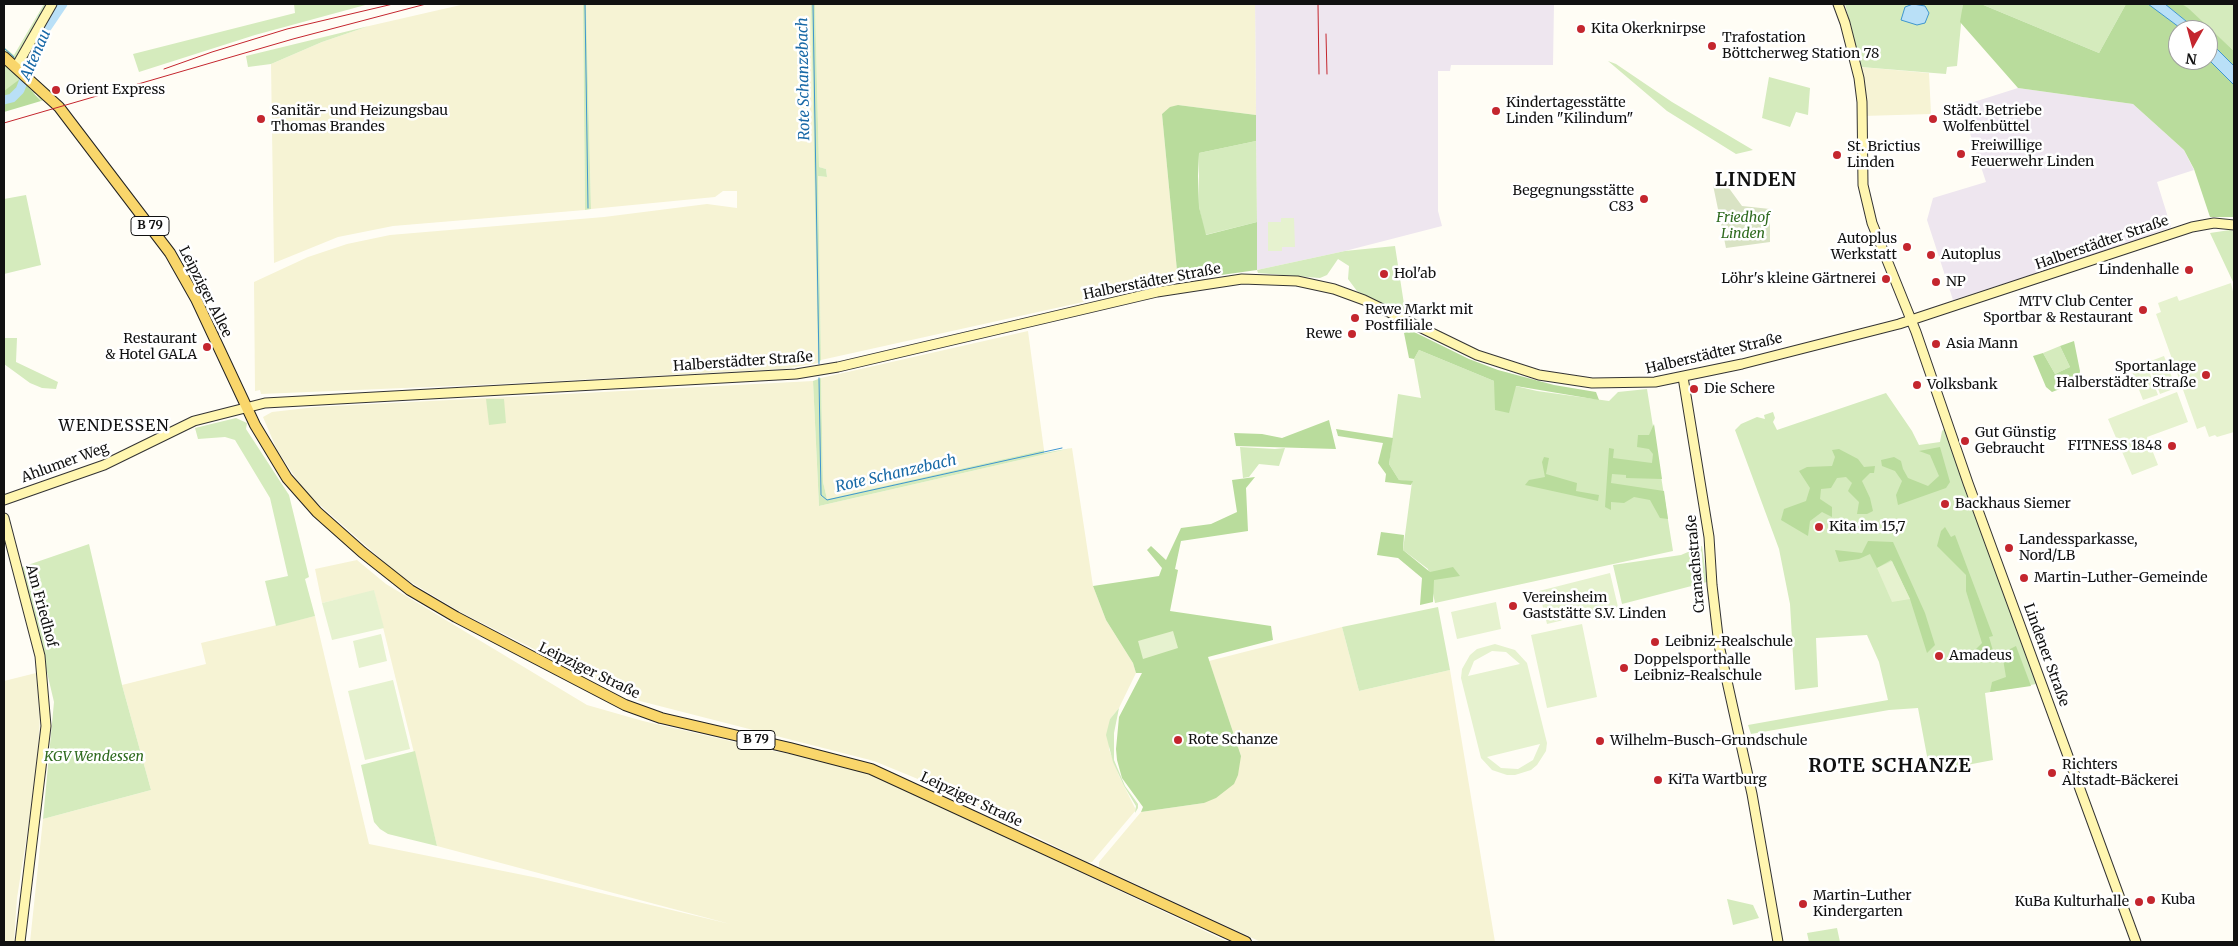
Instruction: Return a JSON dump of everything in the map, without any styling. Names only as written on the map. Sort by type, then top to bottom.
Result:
[{"type":"main road","name":"Lindener Straße","points":[[1838,4],[1854,54],[1862,102],[1865,199],[1872,223],[1912,320],[2136,942]]},
{"type":"main road","points":[[20,70],[50,6]]},
{"type":"main road","name":"B 79","points":[[4,57],[20,70]]},
{"type":"main road","name":"Leipziger Allee","points":[[20,70],[65,114],[170,253],[196,299],[247,408]]},
{"type":"main road","name":"Halberstädter Straße","points":[[247,408],[274,402],[773,376],[814,372],[1180,288],[1235,280],[1267,278],[1297,281],[1334,289],[1364,300],[1478,355],[1539,375],[1581,382],[1626,384],[1683,377],[1912,320],[2192,227],[2214,223],[2234,225]]},
{"type":"main road","name":"Cranachstraße","points":[[1683,377],[1709,537],[1719,645],[1752,794],[1778,942]]},
{"type":"main road","name":"Ahlumer Weg","points":[[4,500],[104,465],[194,421],[247,408]]},
{"type":"main road","name":"Leipziger Straße","points":[[247,408],[276,463],[317,512],[392,577],[456,617],[604,696],[645,713],[849,762],[894,778],[1246,942]]},
{"type":"main road","name":"Am Friedhof","points":[[4,518],[40,656],[45,701],[46,743],[20,942]]},
{"type":"shaded area","points":[[465,4],[583,4],[585,210],[393,226],[338,237],[274,263],[271,64],[322,42],[369,26]]},
{"type":"shaded area","points":[[586,4],[811,4],[818,363],[784,369],[500,384],[261,394],[260,390],[255,391],[254,282],[308,257],[347,244],[390,235],[604,217],[707,204],[737,208],[737,191],[723,191],[715,197],[591,209]]},
{"type":"shaded area","points":[[815,4],[1255,4],[1256,115],[1178,105],[1162,114],[1178,281],[821,360],[818,176],[827,177],[826,169],[819,167]]},
{"type":"shaded area","points":[[1255,4],[1554,4],[1553,65],[1451,65],[1450,71],[1438,71],[1438,211],[1442,226],[1345,251],[1257,270]]},
{"type":"shaded area","points":[[1861,67],[1929,73],[1931,114],[1863,116],[1859,78]]},
{"type":"shaded area","points":[[2018,88],[2133,104],[2184,150],[2194,170],[2157,182],[2171,227],[2115,248],[1953,300],[1927,220],[1933,198],[1986,182],[1961,106]]},
{"type":"shaded area","points":[[1028,331],[1044,450],[827,499],[823,482],[821,378]]},
{"type":"shaded area","points":[[813,381],[819,506],[1072,448],[1093,586],[1106,620],[1133,663],[1136,673],[1119,708],[1110,719],[1109,749],[1119,776],[1136,810],[1092,862],[1087,862],[930,784],[874,761],[636,700],[462,613],[399,575],[312,498],[299,483],[277,450],[263,417],[272,412],[316,407]]},
{"type":"shaded area","points":[[357,560],[386,584],[587,705],[643,721],[774,751],[852,765],[1228,942],[30,942],[43,819],[151,790],[122,685],[206,664],[201,643],[315,616],[369,844],[538,878],[730,924],[437,846],[374,591],[322,603],[315,569]]},
{"type":"shaded area","points":[[1342,627],[1359,691],[1450,670],[1495,942],[1261,942],[1099,867],[1099,862],[1141,812],[1204,803],[1241,756],[1209,661]]},
{"type":"shaded area","points":[[36,673],[40,713],[38,765],[17,898],[14,942],[4,942],[4,681]]},
{"type":"green space","points":[[44,4],[67,4],[42,40],[29,72],[56,96],[41,101],[36,94],[12,86],[4,91],[4,47],[14,55]]},
{"type":"green space","points":[[294,4],[369,4],[255,35],[139,72],[133,54],[295,13]]},
{"type":"green space","points":[[583,4],[586,4],[591,209],[585,210]]},
{"type":"green space","points":[[811,4],[815,4],[819,167],[826,169],[827,177],[818,176],[821,360],[818,363]]},
{"type":"green space","points":[[1845,4],[1963,4],[1957,66],[1947,67],[1946,74],[1861,67]]},
{"type":"green space","points":[[1963,4],[1981,4],[2099,53],[2126,4],[2148,4],[2155,8],[2170,20],[2168,20],[2168,70],[2218,69],[2234,85],[2234,217],[2210,217],[2194,169],[2184,150],[2133,104],[2018,88],[1960,22]]},
{"type":"green space","points":[[1981,4],[2126,4],[2099,53]]},
{"type":"green space","points":[[2165,4],[2182,4],[2201,20],[2185,20]]},
{"type":"green space","points":[[2182,4],[2232,4],[2234,6],[2234,51],[2218,37],[2218,20],[2200,20]]},
{"type":"green space","points":[[369,26],[322,42],[271,64],[248,67],[246,56]]},
{"type":"green space","points":[[2218,36],[2234,51],[2234,66],[2218,50]]},
{"type":"green space","points":[[1608,61],[1616,64],[1672,102],[1753,150],[1736,154],[1667,111]]},
{"type":"green space","points":[[1769,77],[1810,88],[1808,115],[1796,112],[1790,127],[1762,118]]},
{"type":"green space","points":[[20,79],[41,101],[4,112],[4,91]]},
{"type":"green space","points":[[1178,105],[1256,115],[1256,141],[1199,153],[1198,176],[1199,207],[1206,235],[1257,222],[1257,270],[1178,281],[1162,114],[1170,107]]},
{"type":"green space","points":[[1256,141],[1257,222],[1205,235],[1199,207],[1199,153]]},
{"type":"green space","name":"Friedhof Linden","points":[[1723,180],[1742,206],[1770,209],[1770,242],[1726,248],[1713,185]]},
{"type":"green space","points":[[26,195],[41,265],[4,274],[4,199]]},
{"type":"green space","points":[[1281,218],[1294,218],[1295,247],[1282,247],[1282,251],[1268,251],[1268,222],[1281,222]]},
{"type":"green space","points":[[2234,231],[2234,284],[2210,233]]},
{"type":"green space","points":[[1395,246],[1406,317],[1357,291],[1348,279],[1349,266],[1338,259],[1327,275],[1320,278],[1258,273],[1257,270],[1345,251]]},
{"type":"green space","name":"Sportanlage Halberstädter Straße","points":[[2231,283],[2234,296],[2234,432],[2217,437],[2215,435],[2209,437],[2205,426],[2197,429],[2156,314],[2161,312],[2158,303],[2177,296],[2179,301]]},
{"type":"green space","points":[[1408,329],[1469,359],[1498,370],[1554,385],[1596,392],[1599,400],[1516,386],[1509,413],[1495,410],[1494,381],[1419,350],[1414,359],[1409,358],[1404,333]]},
{"type":"green space","points":[[4,338],[17,338],[16,362],[58,382],[56,389],[42,388],[30,383],[4,364]]},
{"type":"green space","points":[[2074,341],[2080,371],[2078,382],[2052,392],[2046,387],[2033,356],[2043,353],[2055,374],[2070,367],[2060,346]]},
{"type":"green space","points":[[2060,346],[2070,367],[2055,374],[2043,353]]},
{"type":"green space","points":[[1419,350],[1494,381],[1537,391],[1609,401],[1618,392],[1647,389],[1673,551],[1435,603],[1428,569],[1403,550],[1412,482],[1399,480],[1389,464],[1398,394],[1421,398],[1414,359]]},
{"type":"green space","points":[[2164,356],[2176,388],[2160,394],[2148,362]]},
{"type":"green space","points":[[2146,363],[2158,395],[2143,400],[2131,369]]},
{"type":"green space","points":[[821,378],[823,482],[827,499],[1044,450],[1044,453],[1072,448],[819,506],[813,381]]},
{"type":"green space","points":[[2177,392],[2188,422],[2147,437],[2158,465],[2132,475],[2108,419]]},
{"type":"green space","points":[[1886,393],[1912,431],[1919,445],[1940,442],[1942,431],[1948,425],[2042,683],[1985,693],[1993,760],[1930,772],[1918,708],[1889,710],[1751,734],[1748,725],[1888,700],[1879,662],[1867,635],[1816,638],[1818,687],[1795,690],[1790,604],[1779,549],[1735,430],[1741,424],[1757,417],[1765,419],[1764,415],[1773,412],[1775,418],[1773,422],[1777,430]]},
{"type":"green space","points":[[486,399],[504,399],[506,423],[489,425]]},
{"type":"green space","points":[[236,418],[247,423],[246,429],[289,495],[309,577],[305,579],[315,616],[276,626],[265,581],[288,576],[270,498],[235,440],[225,437],[198,439],[195,428]]},
{"type":"green space","points":[[1329,420],[1336,449],[1236,446],[1234,433],[1262,434],[1282,438]]},
{"type":"green space","points":[[1654,424],[1662,479],[1626,478],[1626,475],[1612,474],[1611,483],[1664,491],[1668,519],[1660,518],[1650,500],[1634,497],[1624,503],[1611,502],[1611,510],[1605,507],[1609,448],[1614,449],[1613,458],[1652,463],[1653,454],[1649,449],[1637,447],[1638,435],[1649,435]]},
{"type":"green space","points":[[1336,429],[1393,438],[1389,464],[1399,480],[1413,481],[1411,485],[1385,482],[1386,474],[1378,463],[1383,443],[1338,436]]},
{"type":"green space","points":[[1240,447],[1285,448],[1279,466],[1259,464],[1249,477],[1243,478]]},
{"type":"green space","points":[[1940,447],[1950,482],[1946,488],[1898,505],[1896,495],[1902,481],[1895,471],[1882,466],[1881,460],[1894,457],[1901,461],[1908,478],[1928,486],[1939,476],[1930,455],[1919,451]]},
{"type":"green space","points":[[1839,449],[1858,459],[1864,467],[1875,466],[1874,473],[1870,473],[1862,481],[1870,498],[1873,511],[1867,514],[1857,514],[1859,502],[1848,491],[1852,483],[1846,477],[1837,478],[1831,488],[1821,489],[1820,499],[1832,507],[1832,517],[1822,512],[1810,521],[1808,536],[1781,520],[1784,509],[1806,501],[1810,488],[1799,471],[1807,467],[1832,466],[1835,457],[1832,450]]},
{"type":"green space","points":[[1544,457],[1549,458],[1546,474],[1577,483],[1576,491],[1599,495],[1598,501],[1525,485],[1529,480],[1545,477],[1542,462]]},
{"type":"green space","points":[[1255,477],[1246,488],[1248,531],[1181,541],[1175,569],[1178,570],[1170,611],[1271,626],[1273,640],[1208,657],[1241,756],[1238,775],[1234,784],[1216,798],[1204,803],[1141,812],[1143,807],[1122,778],[1116,749],[1119,717],[1142,673],[1136,673],[1133,663],[1106,620],[1093,586],[1159,576],[1162,568],[1147,550],[1151,546],[1166,560],[1181,528],[1211,524],[1237,512],[1232,480]]},
{"type":"green space","points":[[1945,527],[1951,537],[1955,535],[1993,636],[1989,637],[1994,654],[1976,655],[1975,650],[1982,643],[1966,591],[1966,575],[1937,546],[1941,531]]},
{"type":"green space","points":[[1381,532],[1404,535],[1403,550],[1430,572],[1453,567],[1460,576],[1434,580],[1433,602],[1420,605],[1422,578],[1398,558],[1377,555]]},
{"type":"green space","points":[[1868,541],[1893,542],[1925,613],[1935,645],[1927,653],[1910,599],[1891,560],[1877,568],[1870,554],[1859,559],[1839,562],[1835,550],[1862,553]]},
{"type":"green space","name":"KGV Wendessen","points":[[89,544],[122,685],[151,790],[43,819],[54,702],[22,567]]},
{"type":"green space","points":[[1702,546],[1707,582],[1622,604],[1613,565],[1681,555]]},
{"type":"green space","points":[[1892,561],[1910,599],[1892,602],[1877,568]]},
{"type":"green space","points":[[1610,573],[1618,607],[1547,624],[1539,591]]},
{"type":"green space","points":[[374,590],[384,628],[332,640],[322,603]]},
{"type":"green space","points":[[1496,602],[1501,629],[1457,639],[1451,612]]},
{"type":"green space","points":[[1438,607],[1450,670],[1359,691],[1342,627]]},
{"type":"green space","points":[[1582,624],[1597,697],[1547,708],[1531,635]]},
{"type":"green space","points":[[1173,631],[1178,648],[1143,659],[1138,641]]},
{"type":"green space","points":[[381,634],[387,661],[359,668],[353,641]]},
{"type":"green space","points":[[1495,644],[1515,650],[1527,663],[1547,743],[1546,751],[1537,765],[1531,770],[1515,775],[1507,775],[1492,770],[1481,758],[1461,678],[1462,669],[1470,655],[1477,649]],"holes":[[[1492,651],[1506,652],[1520,664],[1468,676],[1474,661]],[[1540,744],[1533,760],[1518,769],[1501,768],[1487,757]]]},
{"type":"green space","points":[[2016,646],[2031,686],[1990,692],[1992,682],[2006,677],[2002,653]]},
{"type":"green space","points":[[393,680],[410,749],[365,760],[348,691]]},
{"type":"green space","points":[[1119,708],[1114,733],[1114,760],[1125,786],[1138,804],[1135,813],[1136,806],[1124,786],[1113,762],[1106,735],[1110,719]]},
{"type":"green space","points":[[415,751],[437,846],[388,834],[374,822],[361,765]]},
{"type":"green space","points":[[1727,899],[1753,905],[1759,918],[1733,925]]},
{"type":"green space","points":[[1837,928],[1840,942],[1809,942],[1807,933]]},
{"type":"water","points":[[1913,4],[1925,6],[1929,13],[1925,23],[1917,25],[1901,20],[1905,7]]},
{"type":"water","points":[[2148,4],[2165,4],[2185,20],[2170,20]]},
{"type":"water","points":[[2218,50],[2234,66],[2234,85],[2218,69]]},
{"type":"waterway","name":"Altenau","points":[[4,100],[12,98],[20,90],[40,38],[63,4]]},
{"type":"waterway","points":[[585,4],[588,208]]},
{"type":"waterway","name":"Rote Schanzebach","points":[[813,4],[819,364]]},
{"type":"waterway","points":[[39,16],[45,8]]},
{"type":"waterway","points":[[4,48],[14,57]]},
{"type":"waterway","name":"Rote Schanzebach","points":[[819,378],[821,495],[827,500],[1062,448]]},
{"type":"railway","points":[[164,69],[287,29],[393,4]]},
{"type":"railway","points":[[4,123],[293,39],[426,4]]},
{"type":"railway","points":[[1318,4],[1319,74]]},
{"type":"railway","points":[[1326,34],[1327,74]]},
{"type":"place","name":"Kita Okerknirpse","points":[[1581,29]]},
{"type":"place","name":"Trafostation Böttcherweg Station 78","points":[[1712,46]]},
{"type":"place","name":"Orient Express","points":[[56,90]]},
{"type":"place","name":"Kindertagesstätte Linden \"Kilindum\"","points":[[1496,111]]},
{"type":"place","name":"Sanitär- und Heizungsbau Thomas Brandes","points":[[261,119]]},
{"type":"place","name":"Städt. Betriebe Wolfenbüttel","points":[[1933,119]]},
{"type":"place","name":"Freiwillige Feuerwehr Linden","points":[[1961,154]]},
{"type":"place","name":"St. Brictius Linden","points":[[1837,155]]},
{"type":"place","name":"Begegnungsstätte C83","points":[[1644,199]]},
{"type":"place","name":"Autoplus Werkstatt","points":[[1907,247]]},
{"type":"place","name":"Autoplus","points":[[1931,255]]},
{"type":"place","name":"Lindenhalle","points":[[2189,270]]},
{"type":"place","name":"Hol'ab","points":[[1384,274]]},
{"type":"place","name":"Löhr's kleine Gärtnerei","points":[[1886,279]]},
{"type":"place","name":"NP","points":[[1936,282]]},
{"type":"place","name":"MTV Club Center Sportbar & Restaurant","points":[[2143,310]]},
{"type":"place","name":"Rewe Markt mit Postfiliale","points":[[1355,318]]},
{"type":"place","name":"Rewe","points":[[1352,334]]},
{"type":"place","name":"Asia Mann","points":[[1936,344]]},
{"type":"place","name":"Restaurant & Hotel GALA","points":[[207,347]]},
{"type":"place","name":"Sportanlage Halberstädter Straße","points":[[2206,375]]},
{"type":"place","name":"Volksbank","points":[[1917,385]]},
{"type":"place","name":"Die Schere","points":[[1694,389]]},
{"type":"place","name":"Gut Günstig Gebraucht","points":[[1965,441]]},
{"type":"place","name":"FITNESS 1848","points":[[2172,446]]},
{"type":"place","name":"Backhaus Siemer","points":[[1945,504]]},
{"type":"place","name":"Kita im 15,7","points":[[1819,527]]},
{"type":"place","name":"Landessparkasse, Nord/LB","points":[[2009,548]]},
{"type":"place","name":"Martin-Luther-Gemeinde","points":[[2024,578]]},
{"type":"place","name":"Vereinsheim Gaststätte S.V. Linden","points":[[1513,606]]},
{"type":"place","name":"Leibniz-Realschule","points":[[1655,642]]},
{"type":"place","name":"Amadeus","points":[[1939,656]]},
{"type":"place","name":"Doppelsporthalle Leibniz-Realschule","points":[[1624,668]]},
{"type":"place","name":"Rote Schanze","points":[[1178,740]]},
{"type":"place","name":"Wilhelm-Busch-Grundschule","points":[[1600,741]]},
{"type":"place","name":"Richters Altstadt-Bäckerei","points":[[2052,773]]},
{"type":"place","name":"KiTa Wartburg","points":[[1658,780]]},
{"type":"place","name":"Kuba","points":[[2151,900]]},
{"type":"place","name":"KuBa Kulturhalle","points":[[2139,902]]},
{"type":"place","name":"Martin-Luther Kindergarten","points":[[1803,904]]},
{"type":"district","name":"LINDEN","points":[[1756,181]]},
{"type":"district","name":"WENDESSEN","points":[[114,426]]},
{"type":"district","name":"ROTE SCHANZE","points":[[1890,767]]}]
